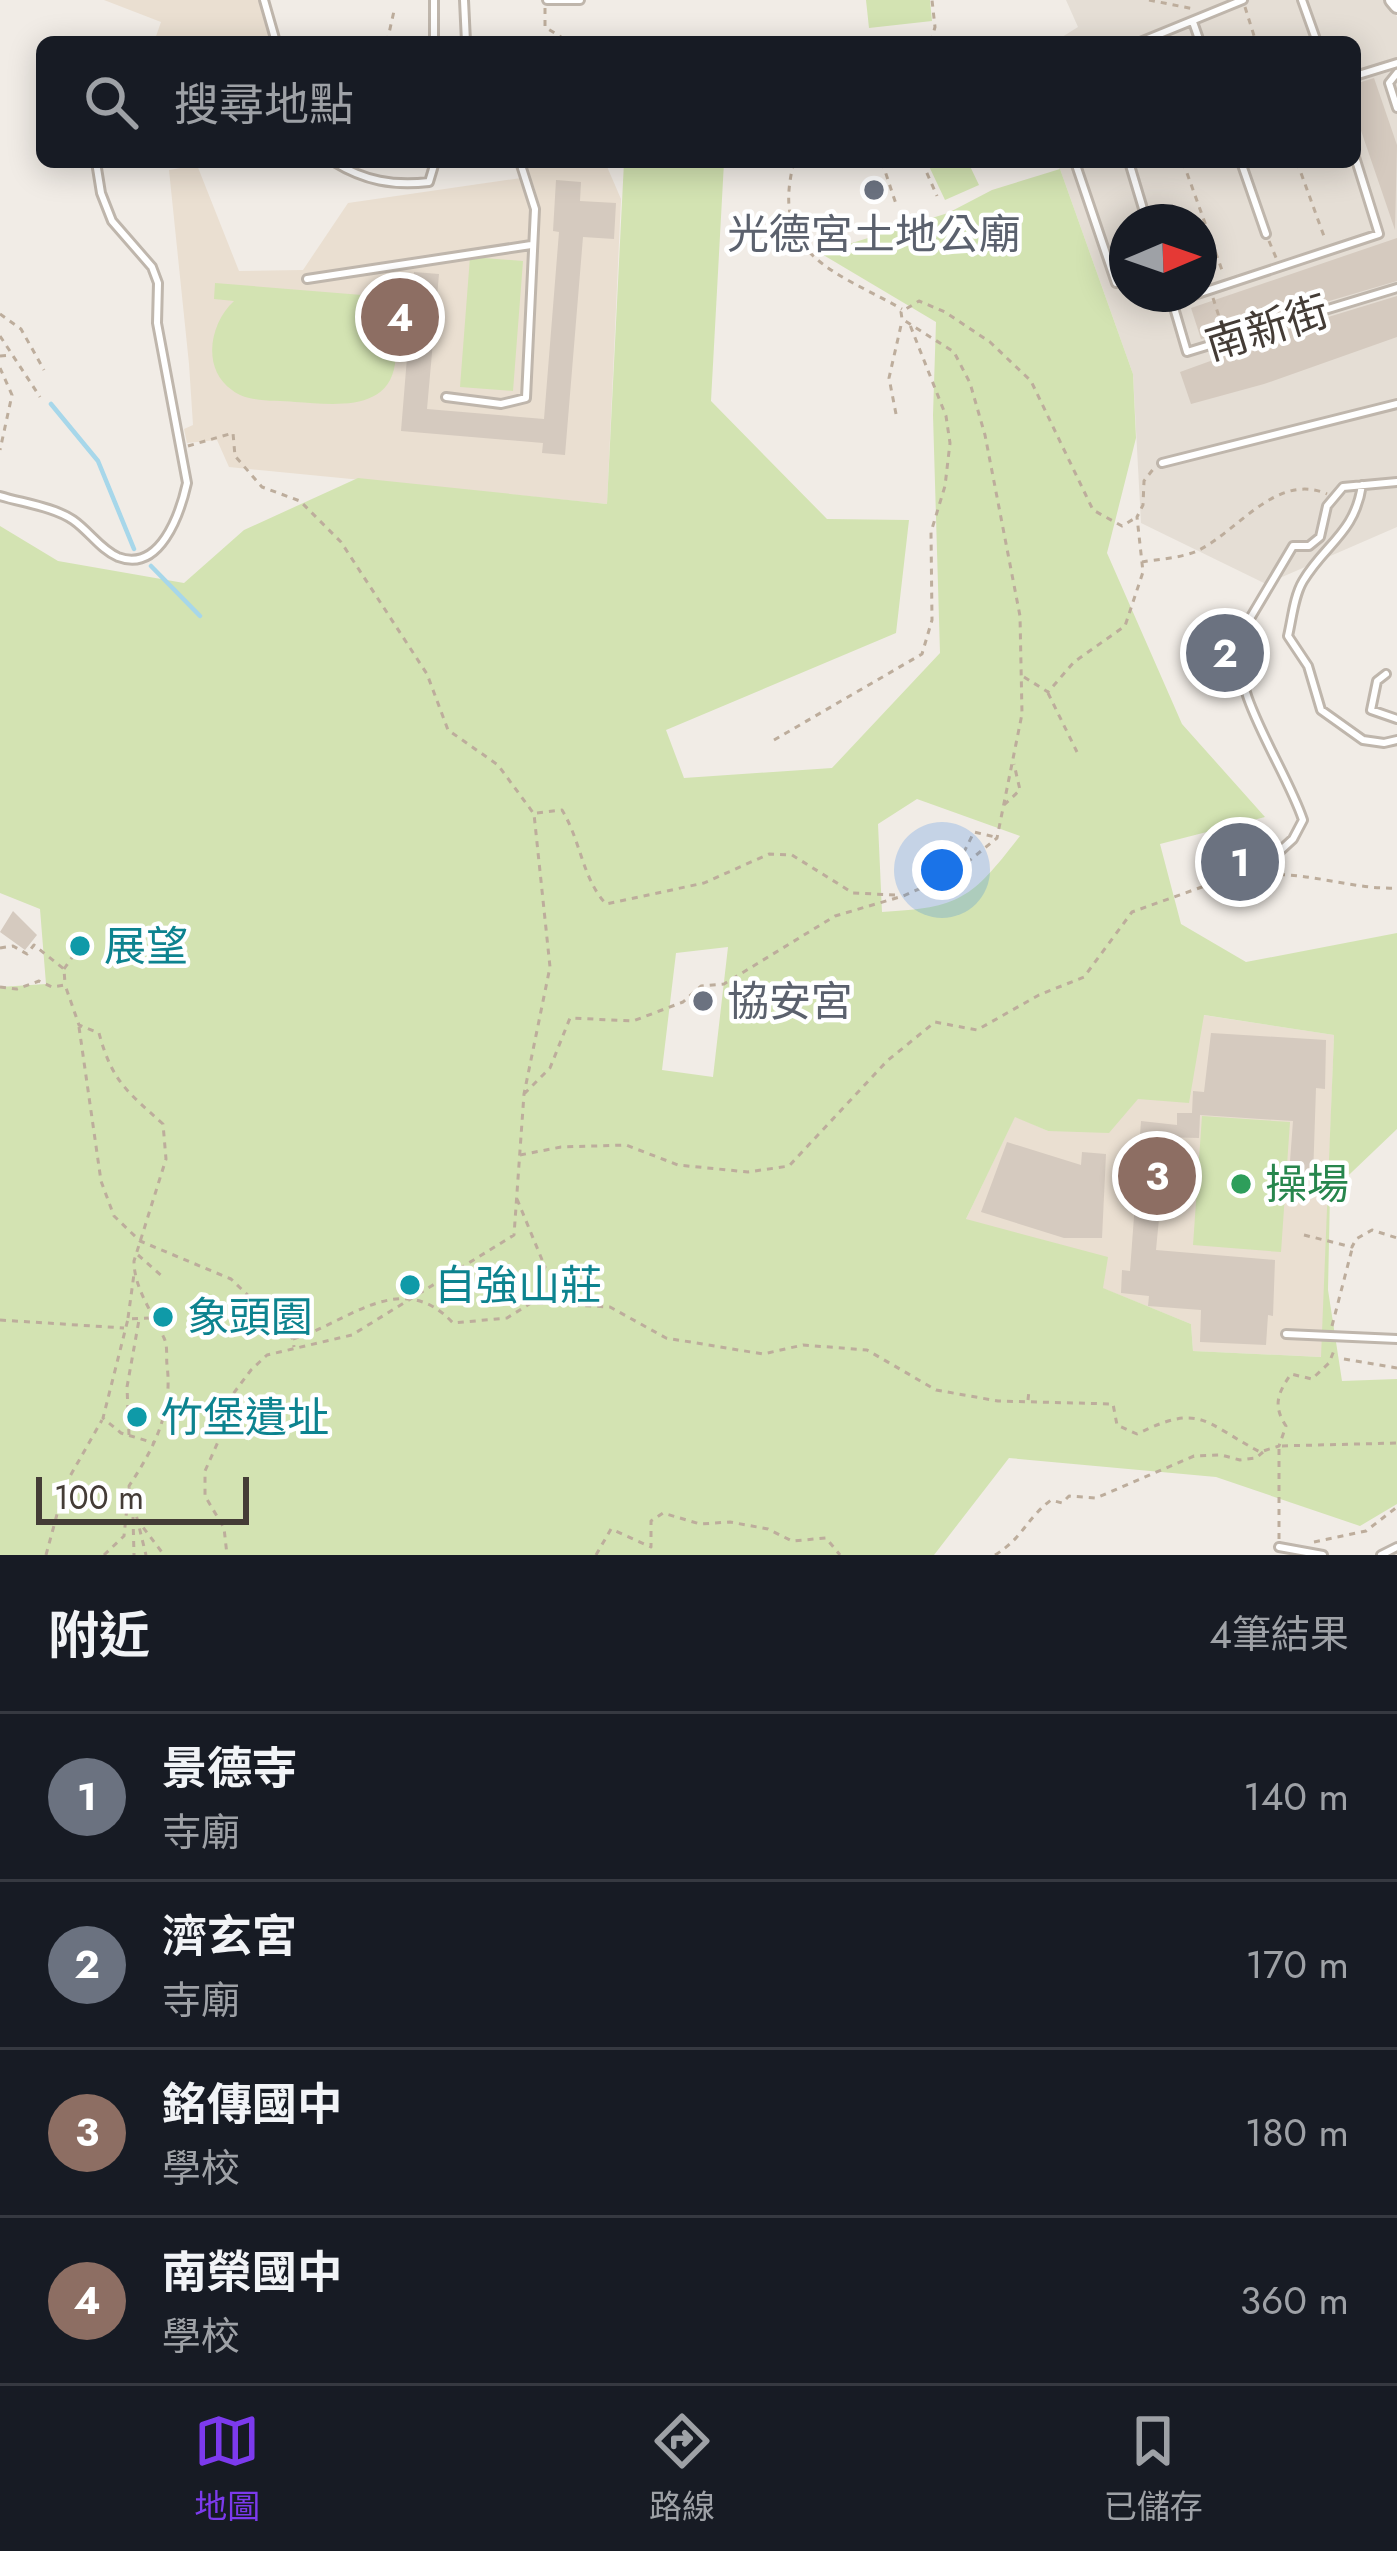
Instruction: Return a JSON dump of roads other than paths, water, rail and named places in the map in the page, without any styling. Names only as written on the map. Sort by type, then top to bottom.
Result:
[{"type":"lane","points":[[265,0],[274,36]]},
{"type":"lane","points":[[434,0],[434,36]]},
{"type":"lane","points":[[464,0],[466,36]]},
{"type":"lane","points":[[546,0],[580,0]]},
{"type":"lane","points":[[1158,36],[1243,0]]},
{"type":"lane","points":[[1302,0],[1315,36]]},
{"type":"lane","points":[[1193,22],[1198,36]]},
{"type":"lane","points":[[1361,74],[1397,63]]},
{"type":"lane","points":[[1397,73],[1389,82],[1397,109]]},
{"type":"lane","points":[[0,496],[70,518],[114,555],[135,561],[152,554],[175,524],[187,483],[157,323],[158,283],[152,266],[112,220],[97,168]]},
{"type":"lane","points":[[346,168],[397,186],[428,182],[434,168]]},
{"type":"lane","points":[[446,398],[501,404],[526,398],[535,209],[522,168]]},
{"type":"lane","points":[[1077,168],[1109,265]]},
{"type":"lane","points":[[1131,168],[1142,204]]},
{"type":"lane","points":[[1243,168],[1266,234]]},
{"type":"lane","name":"南新街","points":[[1217,289],[1379,234],[1358,168]]},
{"type":"lane","points":[[307,279],[531,245]]},
{"type":"lane","name":"南新街","points":[[1176,312],[1187,352],[1397,288]]},
{"type":"lane","points":[[1162,463],[1397,404]]},
{"type":"lane","points":[[1251,875],[1293,839],[1303,820],[1245,687],[1237,653],[1239,637],[1293,546],[1309,546],[1320,537],[1327,506],[1342,487],[1397,482]]},
{"type":"lane","points":[[1362,485],[1358,510],[1302,582],[1288,636],[1308,666],[1321,710],[1363,740],[1397,740]]},
{"type":"lane","points":[[1386,674],[1376,681],[1371,710],[1397,719]]},
{"type":"lane","points":[[1286,1334],[1397,1339]]},
{"type":"lane","points":[[1279,1547],[1323,1555]]},
{"type":"lane","points":[[1381,1555],[1397,1547]]},
{"type":"waterway","points":[[51,404],[98,461],[134,549]]},
{"type":"waterway","points":[[151,566],[200,616]]},
{"type":"place","name":"光德宮土地公廟","points":[[874,190]]},
{"type":"place","name":"南榮國中","points":[[400,317]]},
{"type":"place","name":"濟玄宮","points":[[1225,653]]},
{"type":"place","name":"景德寺","points":[[1240,862]]},
{"type":"place","name":"展望","points":[[80,946]]},
{"type":"place","name":"協安宮","points":[[703,1001]]},
{"type":"place","name":"銘傳國中","points":[[1157,1176]]},
{"type":"place","name":"操場","points":[[1241,1184]]},
{"type":"place","name":"自強山莊","points":[[410,1285]]},
{"type":"place","name":"象頭園","points":[[163,1317]]},
{"type":"place","name":"竹堡遺址","points":[[137,1417]]}]
